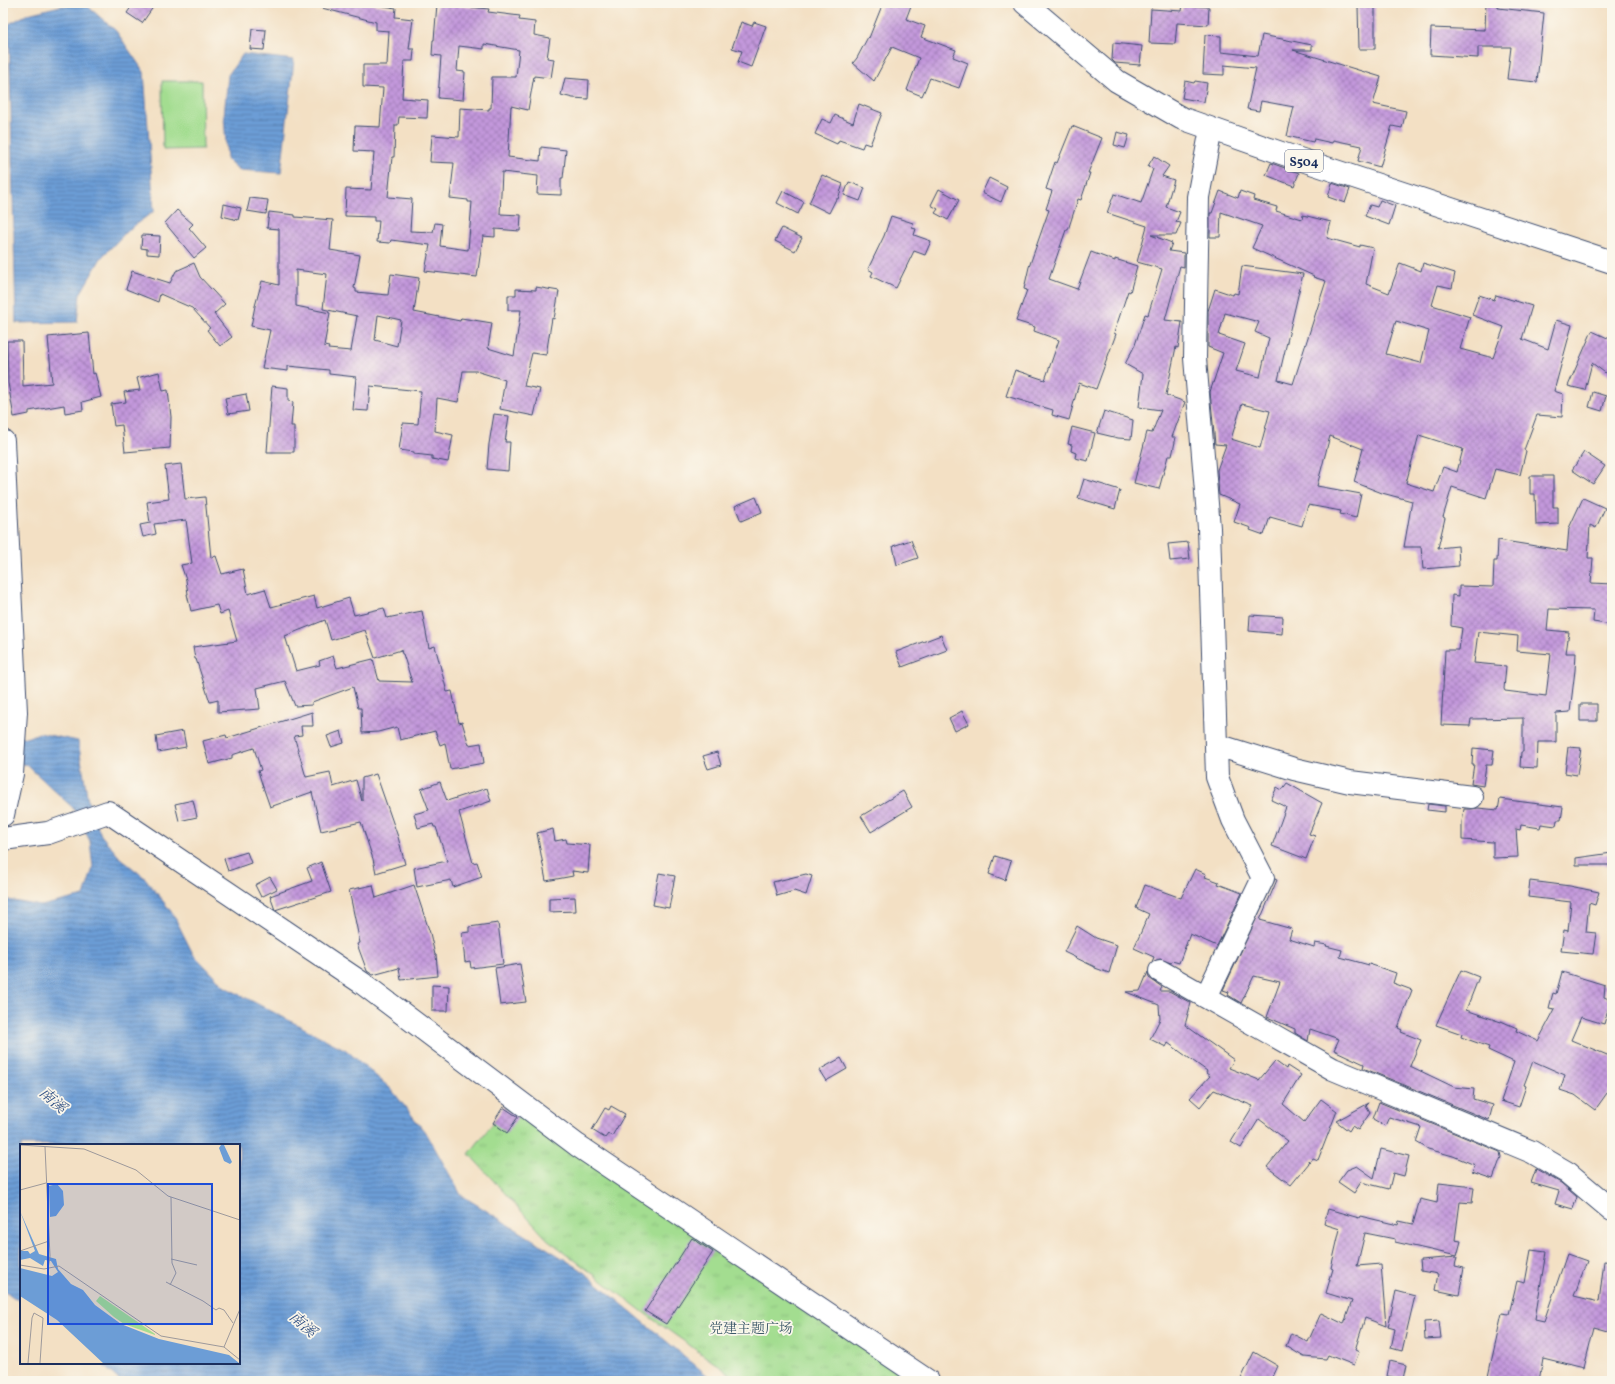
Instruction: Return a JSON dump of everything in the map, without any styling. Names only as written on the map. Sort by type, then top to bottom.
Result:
[{"type":"street","name":"S504","points":[[1025,3],[1117,81],[1181,118],[1612,262]]},
{"type":"street","points":[[1206,997],[1263,878],[1233,820],[1218,778],[1209,528],[1195,358],[1198,197],[1211,129]]},
{"type":"street","points":[[3,441],[6,568],[16,712],[12,774],[3,815]]},
{"type":"street","points":[[1217,745],[1294,769],[1350,782],[1472,797]]},
{"type":"street","points":[[3,839],[48,832],[108,812],[362,983],[577,1145],[928,1381]]},
{"type":"street","points":[[1160,970],[1333,1069],[1532,1152],[1568,1173],[1612,1210]]},
{"type":"green space","points":[[162,81],[202,81],[203,149],[163,150]]},
{"type":"green space","name":"党建主题广场","points":[[509,1102],[916,1381],[740,1381],[647,1315],[547,1239],[469,1154]]},
{"type":"water","points":[[85,4],[116,31],[144,72],[154,211],[127,231],[101,258],[80,294],[77,322],[16,323],[9,24],[28,14],[60,6]]},
{"type":"water","points":[[243,54],[294,60],[281,173],[239,170],[227,159],[224,116],[228,75]]},
{"type":"water","name":"南溪","points":[[3,729],[26,738],[39,733],[78,741],[88,801],[101,835],[120,858],[145,878],[173,914],[193,954],[225,987],[346,1050],[391,1089],[428,1136],[461,1195],[580,1269],[714,1381],[120,1381],[102,1364],[240,1364],[240,1144],[20,1144],[20,1301],[3,1290],[3,899],[41,906],[84,896],[93,868],[90,841],[73,808],[27,765],[3,759]]},
{"type":"building","points":[[134,3],[156,3],[142,23],[127,13]]},
{"type":"building","points":[[318,3],[365,3],[396,8],[395,17],[413,19],[409,49],[414,49],[413,61],[404,61],[402,98],[428,100],[427,118],[399,117],[398,125],[395,125],[394,157],[392,157],[388,197],[412,199],[410,231],[433,232],[435,223],[442,224],[440,246],[468,250],[472,202],[468,202],[468,200],[450,198],[454,163],[430,162],[432,135],[459,137],[460,108],[489,110],[489,108],[491,108],[492,77],[516,77],[519,50],[484,44],[484,49],[459,46],[457,71],[465,72],[463,100],[438,98],[441,56],[432,55],[437,4],[489,9],[488,12],[520,16],[519,20],[535,22],[534,35],[550,38],[547,58],[554,59],[551,78],[534,76],[528,110],[511,106],[508,157],[540,161],[541,147],[566,150],[563,178],[561,178],[561,195],[537,194],[538,176],[502,172],[500,214],[521,215],[520,231],[495,229],[495,237],[483,236],[477,277],[425,271],[430,245],[391,240],[390,243],[377,242],[379,221],[374,221],[374,217],[345,216],[346,189],[371,190],[374,152],[354,151],[355,126],[380,127],[383,88],[363,87],[363,65],[387,65],[389,31],[376,30],[376,22],[318,7]]},
{"type":"building","points":[[883,3],[912,3],[906,19],[925,26],[921,37],[956,50],[953,57],[968,63],[959,88],[930,78],[922,96],[907,90],[919,58],[892,47],[874,81],[853,63],[868,37],[869,38]]},
{"type":"building","points":[[1486,3],[1498,3],[1498,8],[1544,13],[1537,82],[1507,79],[1511,47],[1478,47],[1478,58],[1430,55],[1431,28],[1485,30]]},
{"type":"building","points":[[1183,5],[1209,7],[1208,25],[1177,23],[1175,44],[1149,43],[1151,9],[1182,11]]},
{"type":"building","points":[[1358,6],[1375,6],[1375,49],[1359,49]]},
{"type":"building","points":[[741,22],[752,26],[754,22],[766,26],[751,67],[738,62],[742,51],[732,48]]},
{"type":"building","points":[[252,29],[266,30],[264,50],[250,49]]},
{"type":"building","points":[[1205,35],[1221,36],[1221,52],[1258,56],[1262,35],[1312,45],[1312,50],[1293,50],[1381,77],[1373,104],[1406,111],[1402,128],[1392,126],[1380,167],[1358,161],[1362,146],[1333,140],[1332,143],[1314,139],[1313,142],[1287,136],[1294,107],[1261,101],[1259,111],[1247,109],[1256,68],[1224,65],[1224,75],[1203,74]]},
{"type":"building","points":[[1113,43],[1142,46],[1140,65],[1115,63],[1112,60]]},
{"type":"building","points":[[565,78],[589,80],[588,99],[573,98],[561,95]]},
{"type":"building","points":[[1185,81],[1207,83],[1204,102],[1182,98]]},
{"type":"building","points":[[859,104],[882,113],[870,145],[864,143],[862,148],[839,140],[837,144],[815,134],[822,119],[831,123],[835,115],[853,123]]},
{"type":"building","points":[[1072,126],[1102,138],[1088,173],[1090,173],[1081,200],[1078,199],[1049,279],[1077,289],[1091,252],[1115,261],[1115,259],[1137,266],[1130,292],[1128,291],[1114,333],[1116,334],[1096,389],[1079,383],[1069,420],[1052,415],[1053,410],[1006,396],[1015,370],[1045,380],[1059,340],[1034,331],[1035,327],[1016,321],[1027,290],[1024,289],[1029,267],[1049,210],[1046,209],[1052,191],[1046,189],[1055,162],[1057,163]]},
{"type":"building","points":[[1117,132],[1129,135],[1125,148],[1114,145]]},
{"type":"building","points":[[1154,156],[1169,166],[1162,176],[1174,180],[1166,207],[1180,212],[1176,222],[1181,223],[1176,235],[1151,235],[1172,243],[1169,251],[1184,253],[1184,267],[1180,266],[1165,320],[1182,322],[1178,348],[1176,347],[1166,395],[1185,402],[1172,437],[1176,437],[1172,456],[1168,456],[1159,489],[1134,483],[1147,432],[1152,433],[1161,410],[1139,407],[1143,374],[1125,364],[1135,345],[1145,314],[1148,315],[1162,269],[1137,262],[1147,226],[1107,213],[1114,194],[1141,203],[1153,169],[1148,166]]},
{"type":"building","points":[[1271,163],[1299,173],[1294,186],[1266,175]]},
{"type":"building","points":[[822,175],[843,184],[838,199],[836,199],[829,213],[809,203]]},
{"type":"building","points":[[989,178],[1007,187],[1001,202],[982,193]]},
{"type":"building","points":[[849,182],[865,188],[860,201],[844,195]]},
{"type":"building","points":[[1332,183],[1350,189],[1345,203],[1328,197]]},
{"type":"building","points":[[939,189],[959,200],[948,220],[935,213],[938,209],[931,205]]},
{"type":"building","points":[[783,191],[804,202],[798,214],[777,203]]},
{"type":"building","points":[[1220,191],[1238,198],[1240,191],[1254,196],[1253,200],[1277,207],[1276,211],[1302,219],[1303,215],[1331,222],[1327,238],[1360,247],[1360,245],[1373,248],[1366,284],[1389,293],[1400,263],[1421,271],[1423,263],[1455,273],[1452,288],[1438,285],[1432,305],[1470,317],[1460,349],[1493,358],[1504,327],[1472,315],[1479,295],[1494,300],[1496,295],[1532,306],[1522,339],[1548,349],[1556,320],[1572,325],[1554,391],[1563,394],[1562,417],[1537,415],[1524,450],[1526,451],[1520,475],[1495,469],[1486,498],[1452,487],[1443,517],[1445,518],[1438,548],[1458,546],[1459,566],[1423,569],[1421,547],[1404,547],[1412,501],[1382,493],[1354,482],[1363,449],[1330,436],[1317,486],[1361,494],[1356,518],[1340,514],[1341,511],[1308,505],[1302,526],[1270,517],[1264,535],[1250,530],[1251,528],[1234,522],[1240,504],[1219,495],[1217,470],[1226,445],[1215,444],[1210,392],[1223,353],[1208,347],[1208,311],[1215,289],[1233,295],[1234,293],[1238,294],[1242,266],[1303,274],[1278,380],[1293,384],[1326,281],[1313,277],[1314,276],[1252,248],[1262,226],[1221,212],[1220,237],[1210,237],[1210,213],[1212,213]],"holes":[[[1225,313],[1259,322],[1255,332],[1269,338],[1260,377],[1236,371],[1245,344],[1219,335]],[[1396,321],[1429,331],[1421,363],[1386,354]],[[1242,404],[1270,411],[1260,448],[1231,439]],[[1419,435],[1463,449],[1457,472],[1443,467],[1434,492],[1406,483]]]},
{"type":"building","points":[[250,198],[268,200],[266,214],[247,211]]},
{"type":"building","points":[[1380,200],[1395,206],[1389,225],[1365,216],[1370,205],[1377,207]]},
{"type":"building","points":[[224,204],[241,208],[238,220],[222,216]]},
{"type":"building","points":[[177,210],[193,224],[189,228],[206,248],[194,258],[165,223]]},
{"type":"building","points":[[269,212],[295,215],[295,217],[333,220],[330,250],[360,255],[354,288],[356,289],[356,292],[388,295],[391,274],[419,278],[414,312],[460,321],[461,318],[492,323],[488,348],[514,356],[521,310],[508,310],[508,295],[516,295],[516,289],[536,290],[536,287],[559,291],[554,319],[552,318],[546,355],[532,353],[524,386],[540,389],[534,416],[500,409],[505,380],[476,371],[463,371],[458,402],[437,398],[435,431],[453,435],[448,462],[432,459],[432,456],[414,454],[414,452],[399,450],[403,423],[418,424],[421,391],[370,386],[368,411],[353,410],[356,377],[329,374],[329,370],[288,366],[288,371],[262,368],[270,330],[251,326],[255,306],[262,281],[279,285],[279,229],[267,228]],"holes":[[[296,270],[327,274],[323,309],[357,316],[351,351],[328,349],[329,347],[324,346],[330,313],[296,306]],[[378,315],[401,320],[397,346],[375,340]]]},
{"type":"building","points":[[891,216],[913,223],[912,228],[916,229],[914,235],[931,241],[925,255],[914,251],[896,288],[871,276],[873,272],[868,269],[884,236]]},
{"type":"building","points":[[782,228],[802,238],[795,251],[775,241]]},
{"type":"building","points":[[142,235],[160,236],[159,255],[147,254],[147,249],[141,248]]},
{"type":"building","points":[[194,263],[200,277],[225,304],[214,314],[232,337],[220,346],[207,330],[210,328],[192,308],[160,294],[158,302],[126,289],[132,271],[170,283],[176,271]]},
{"type":"building","points":[[1592,331],[1612,340],[1612,378],[1592,363],[1585,390],[1568,386]]},
{"type":"building","points":[[89,333],[93,374],[95,373],[101,397],[82,402],[83,410],[65,413],[64,405],[29,411],[29,414],[14,417],[8,383],[7,341],[22,341],[23,386],[52,383],[48,337]]},
{"type":"building","points":[[159,372],[163,391],[168,390],[171,417],[170,448],[125,452],[122,425],[114,426],[111,404],[126,402],[124,392],[140,390],[137,378]]},
{"type":"building","points":[[272,386],[288,388],[288,401],[293,402],[291,426],[294,426],[294,452],[267,452]]},
{"type":"building","points":[[1593,392],[1606,396],[1602,411],[1589,407]]},
{"type":"building","points":[[246,394],[249,411],[228,414],[225,398]]},
{"type":"building","points":[[1104,411],[1133,420],[1131,439],[1118,438],[1097,433]]},
{"type":"building","points":[[494,414],[509,416],[505,442],[510,442],[508,471],[487,469]]},
{"type":"building","points":[[1072,427],[1095,433],[1088,461],[1075,458],[1076,453],[1071,451],[1072,445],[1068,444]]},
{"type":"building","points":[[1584,452],[1605,466],[1593,484],[1572,470]]},
{"type":"building","points":[[181,464],[185,499],[205,497],[211,558],[216,556],[222,574],[243,569],[248,594],[265,589],[271,607],[314,596],[317,608],[349,598],[354,615],[384,608],[387,618],[422,611],[429,648],[435,646],[447,692],[452,691],[459,723],[462,722],[469,745],[481,743],[484,763],[450,769],[445,743],[440,745],[435,731],[400,740],[397,727],[378,732],[362,733],[361,708],[358,708],[353,687],[312,702],[312,705],[295,706],[285,681],[257,688],[260,709],[218,712],[218,700],[210,702],[195,659],[193,647],[237,641],[228,611],[220,614],[217,605],[191,611],[187,594],[186,580],[181,565],[192,563],[186,520],[154,524],[156,534],[143,537],[140,525],[150,523],[147,502],[169,499],[165,466]],"holes":[[[325,620],[331,640],[365,630],[375,658],[401,650],[412,682],[379,681],[373,659],[337,668],[333,656],[319,661],[320,665],[296,671],[285,636]]]},
{"type":"building","points":[[1530,476],[1553,476],[1553,507],[1558,507],[1558,524],[1536,525],[1535,494],[1530,494]]},
{"type":"building","points":[[1084,479],[1120,490],[1115,509],[1078,498]]},
{"type":"building","points":[[756,497],[762,512],[741,521],[735,506]]},
{"type":"building","points":[[1583,498],[1605,508],[1596,528],[1590,525],[1588,558],[1593,558],[1591,583],[1612,584],[1612,625],[1593,622],[1594,610],[1549,609],[1547,630],[1569,632],[1566,653],[1576,653],[1570,712],[1556,713],[1556,742],[1538,742],[1537,768],[1520,767],[1521,752],[1523,752],[1523,718],[1471,719],[1470,726],[1441,725],[1445,650],[1459,650],[1462,628],[1451,626],[1452,595],[1459,596],[1459,586],[1493,587],[1494,561],[1497,561],[1498,540],[1567,551],[1569,528]],"holes":[[[1478,632],[1518,636],[1517,651],[1551,654],[1546,696],[1505,691],[1506,666],[1474,663]]]},
{"type":"building","points":[[911,540],[918,558],[897,565],[893,546]]},
{"type":"building","points":[[1188,542],[1190,559],[1170,561],[1168,544]]},
{"type":"building","points":[[1250,615],[1283,617],[1282,634],[1249,631]]},
{"type":"building","points":[[941,635],[947,650],[902,667],[896,652]]},
{"type":"building","points":[[1580,704],[1597,704],[1597,721],[1580,721]]},
{"type":"building","points":[[962,711],[969,724],[955,731],[949,718]]},
{"type":"building","points":[[312,712],[313,726],[301,726],[302,735],[294,736],[306,777],[330,772],[333,787],[356,780],[362,801],[362,778],[376,774],[398,837],[405,864],[376,873],[361,822],[321,831],[312,792],[270,807],[258,771],[261,770],[254,748],[232,755],[232,758],[209,764],[203,741],[226,735],[227,738]]},
{"type":"building","points":[[183,731],[186,747],[158,752],[156,736]]},
{"type":"building","points":[[341,731],[344,743],[331,747],[327,736]]},
{"type":"building","points":[[1568,747],[1581,748],[1577,775],[1565,773]]},
{"type":"building","points":[[1473,748],[1494,750],[1492,765],[1486,765],[1483,786],[1471,784],[1474,764],[1472,764]]},
{"type":"building","points":[[717,752],[721,765],[708,769],[703,756]]},
{"type":"building","points":[[440,782],[447,801],[487,788],[491,801],[459,812],[473,863],[477,862],[482,877],[453,887],[451,880],[417,887],[414,868],[447,861],[436,827],[434,827],[433,824],[418,828],[414,814],[429,810],[421,789]]},
{"type":"building","points":[[1287,783],[1322,803],[1309,834],[1315,836],[1306,859],[1272,846],[1286,807],[1271,800],[1277,787],[1282,790]]},
{"type":"building","points":[[903,791],[912,807],[871,832],[861,816]]},
{"type":"building","points":[[1500,799],[1563,807],[1561,820],[1557,820],[1556,826],[1541,824],[1540,828],[1521,825],[1520,830],[1516,829],[1518,857],[1493,858],[1493,842],[1462,840],[1462,822],[1464,809],[1478,808],[1498,810]]},
{"type":"building","points":[[193,800],[197,817],[179,821],[175,804]]},
{"type":"building","points":[[1428,804],[1445,806],[1445,812],[1427,810]]},
{"type":"building","points":[[553,829],[555,841],[566,839],[567,843],[590,845],[588,873],[572,871],[573,876],[546,881],[537,833]]},
{"type":"building","points":[[247,852],[251,863],[228,871],[224,859]]},
{"type":"building","points":[[1612,853],[1612,865],[1576,865],[1576,858]]},
{"type":"building","points":[[995,856],[1011,861],[1005,880],[989,874]]},
{"type":"building","points":[[321,862],[331,892],[275,910],[270,896],[312,881],[307,868]]},
{"type":"building","points":[[1195,869],[1206,874],[1205,877],[1219,882],[1218,884],[1242,893],[1217,946],[1190,934],[1179,963],[1172,961],[1171,963],[1160,959],[1152,962],[1154,957],[1134,948],[1149,914],[1136,908],[1145,885],[1181,898]]},
{"type":"building","points":[[659,873],[675,876],[669,908],[653,905]]},
{"type":"building","points":[[806,874],[812,876],[806,895],[794,891],[777,896],[773,882]]},
{"type":"building","points":[[270,877],[277,889],[261,897],[255,885]]},
{"type":"building","points":[[1275,879],[1277,880],[1260,920],[1292,929],[1289,939],[1314,947],[1315,943],[1327,945],[1326,946],[1342,950],[1340,957],[1369,964],[1396,973],[1393,983],[1412,990],[1398,1028],[1402,1030],[1401,1032],[1421,1040],[1410,1066],[1454,1087],[1474,1089],[1473,1099],[1493,1105],[1489,1120],[1363,1068],[1364,1064],[1334,1050],[1339,1039],[1310,1029],[1308,1041],[1295,1033],[1295,1029],[1267,1017],[1280,982],[1254,976],[1241,1003],[1228,995],[1229,992],[1223,990]]},
{"type":"building","points":[[1530,881],[1570,886],[1599,892],[1595,905],[1589,903],[1586,932],[1596,933],[1593,954],[1561,951],[1564,930],[1568,931],[1571,902],[1528,897]]},
{"type":"building","points":[[373,885],[376,898],[414,885],[436,955],[438,976],[401,980],[399,968],[373,975],[367,971],[357,944],[360,943],[349,890]]},
{"type":"building","points":[[575,897],[576,911],[549,912],[549,898]]},
{"type":"building","points":[[498,923],[503,964],[471,968],[470,961],[465,962],[462,933],[469,932],[469,927]]},
{"type":"building","points":[[1077,926],[1096,938],[1117,945],[1109,973],[1095,968],[1064,952]]},
{"type":"building","points":[[520,964],[526,1002],[500,1005],[495,968]]},
{"type":"building","points":[[1461,970],[1479,977],[1466,1010],[1501,1021],[1517,1028],[1516,1031],[1538,1041],[1555,1009],[1549,1008],[1553,993],[1556,994],[1562,972],[1605,985],[1604,997],[1611,1000],[1604,1024],[1581,1017],[1571,1040],[1612,1057],[1612,1086],[1595,1110],[1575,1095],[1560,1090],[1565,1075],[1533,1061],[1524,1085],[1526,1086],[1519,1107],[1501,1101],[1514,1062],[1488,1050],[1489,1047],[1461,1037],[1462,1034],[1436,1025]]},
{"type":"building","points":[[1148,972],[1149,978],[1162,987],[1160,991],[1169,991],[1191,1003],[1185,1025],[1234,1060],[1229,1068],[1259,1080],[1275,1061],[1286,1069],[1287,1066],[1301,1075],[1283,1104],[1304,1122],[1321,1099],[1337,1111],[1318,1160],[1313,1158],[1310,1162],[1308,1160],[1309,1163],[1291,1185],[1267,1167],[1288,1141],[1259,1119],[1241,1148],[1231,1142],[1253,1106],[1214,1090],[1200,1107],[1190,1098],[1210,1076],[1206,1073],[1207,1071],[1168,1043],[1166,1047],[1150,1039],[1160,1019],[1159,1005],[1126,992],[1140,991]]},
{"type":"building","points":[[432,985],[449,986],[448,1011],[432,1011]]},
{"type":"building","points":[[841,1058],[847,1069],[826,1081],[819,1070]]},
{"type":"building","points":[[1379,1102],[1500,1152],[1501,1157],[1493,1179],[1472,1172],[1475,1165],[1453,1156],[1428,1149],[1416,1142],[1421,1127],[1389,1117],[1385,1126],[1373,1119]]},
{"type":"building","points":[[1369,1103],[1366,1106],[1370,1113],[1358,1130],[1352,1126],[1349,1131],[1336,1121]]},
{"type":"building","points":[[611,1106],[625,1114],[612,1136],[608,1134],[605,1138],[592,1130],[605,1108],[609,1110]]},
{"type":"building","points":[[503,1107],[518,1117],[507,1133],[493,1123]]},
{"type":"building","points":[[1381,1149],[1409,1156],[1404,1176],[1393,1173],[1389,1189],[1361,1182],[1354,1193],[1338,1182],[1347,1170],[1357,1166],[1374,1178]]},
{"type":"building","points":[[1536,1169],[1561,1183],[1577,1197],[1573,1209],[1555,1204],[1559,1191],[1531,1183]]},
{"type":"building","points":[[1439,1183],[1474,1187],[1472,1203],[1460,1202],[1455,1240],[1461,1241],[1457,1256],[1395,1242],[1395,1239],[1365,1233],[1357,1266],[1381,1264],[1386,1326],[1365,1318],[1355,1350],[1359,1352],[1354,1365],[1328,1355],[1326,1359],[1304,1357],[1286,1346],[1291,1333],[1308,1342],[1321,1313],[1344,1324],[1352,1301],[1326,1293],[1333,1269],[1331,1268],[1340,1229],[1324,1224],[1328,1209],[1359,1218],[1360,1216],[1398,1225],[1399,1221],[1413,1224],[1420,1199],[1437,1203]]},
{"type":"building","points":[[692,1238],[713,1252],[666,1324],[645,1311]]},
{"type":"building","points":[[1531,1250],[1546,1252],[1535,1319],[1544,1321],[1567,1254],[1587,1261],[1574,1296],[1599,1302],[1604,1261],[1612,1262],[1612,1332],[1594,1327],[1584,1368],[1543,1358],[1539,1381],[1487,1381],[1502,1313],[1509,1314],[1517,1281],[1525,1283]]},
{"type":"building","points":[[1457,1257],[1455,1266],[1464,1268],[1459,1295],[1435,1290],[1438,1274],[1421,1271],[1420,1260]]},
{"type":"building","points":[[1396,1291],[1415,1296],[1402,1351],[1391,1348],[1395,1329],[1388,1327]]},
{"type":"building","points":[[1439,1321],[1441,1338],[1425,1339],[1424,1322]]},
{"type":"building","points":[[1254,1352],[1278,1366],[1271,1381],[1240,1381]]},
{"type":"building","points":[[1390,1361],[1406,1365],[1403,1379],[1387,1376]]}]
